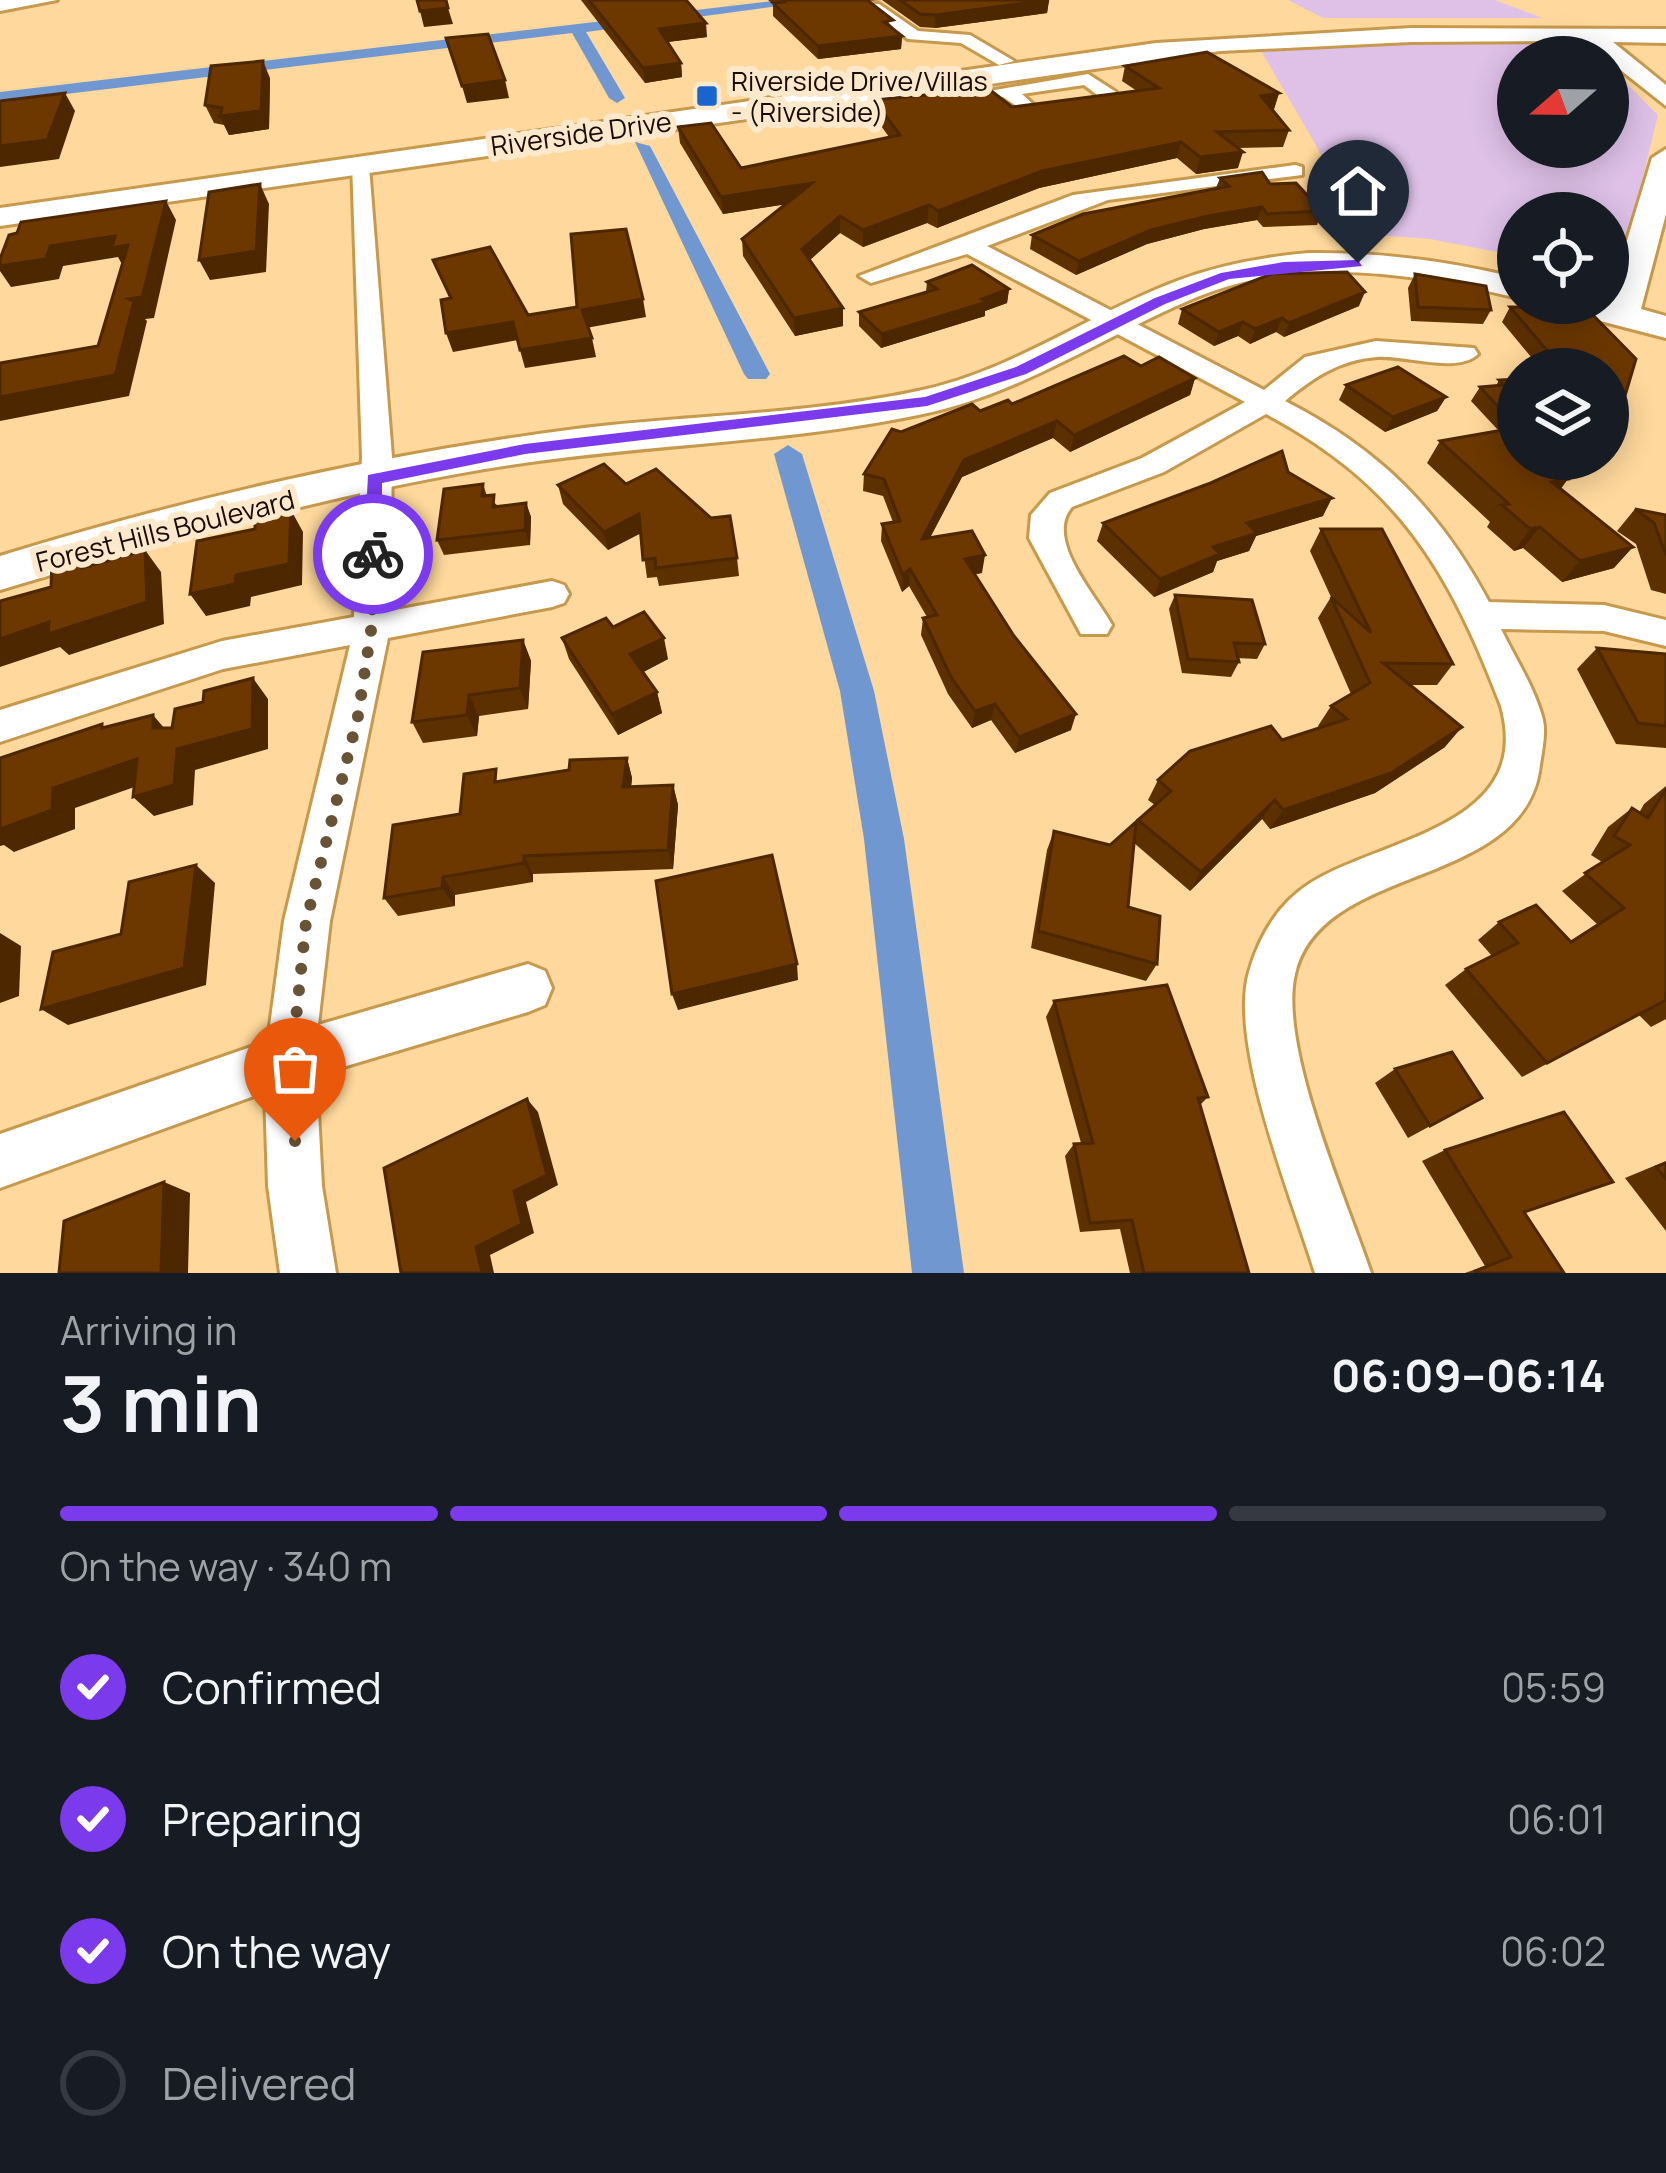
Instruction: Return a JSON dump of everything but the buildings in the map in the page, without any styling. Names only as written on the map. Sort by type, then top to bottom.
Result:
[{"type":"street","points":[[0,4],[46,0]]},
{"type":"street","points":[[874,8],[914,37],[964,38],[1005,61]]},
{"type":"street","name":"Riverside Drive","points":[[0,203],[1144,41],[1316,27],[1600,32]]},
{"type":"street","points":[[1600,32],[1666,73]]},
{"type":"street","points":[[1600,32],[1666,98]]},
{"type":"street","name":"Riverside Drive","points":[[0,217],[1107,57],[1285,37],[1666,32]]},
{"type":"street","points":[[925,83],[946,100],[1132,71],[1107,57]]},
{"type":"street","points":[[1088,79],[1110,95]]},
{"type":"street","points":[[1007,92],[1027,107]]},
{"type":"street","points":[[315,158],[359,166],[400,146]]},
{"type":"street","points":[[1629,272],[1666,158]]},
{"type":"street","points":[[308,1273],[298,1226],[292,1057],[306,922],[358,716],[372,624],[374,465],[359,166]]},
{"type":"street","points":[[872,276],[942,261],[1001,229],[1084,200],[1200,179],[1294,171]]},
{"type":"street","points":[[971,247],[1377,465],[1410,500],[1478,614],[1525,727],[1517,781],[1492,819],[1452,844],[1336,889],[1292,921],[1271,974],[1270,1031],[1343,1273]]},
{"type":"street","name":"Forest Hills Boulevard","points":[[0,541],[125,506],[374,465],[525,449],[778,407],[910,404],[986,385],[1102,318],[1226,276],[1389,258],[1497,270]]},
{"type":"street","name":"Forest Hills Boulevard","points":[[1389,258],[1497,283]]},
{"type":"street","points":[[1629,304],[1666,310]]},
{"type":"street","points":[[1629,308],[1666,327]]},
{"type":"street","points":[[1094,625],[1045,538],[1047,515],[1061,500],[1153,465],[1266,402],[1315,363],[1345,354],[1412,348],[1465,354]]},
{"type":"street","name":"Forest Hills Boulevard","points":[[0,573],[374,465]]},
{"type":"street","points":[[0,726],[222,655],[552,594]]},
{"type":"street","points":[[1478,614],[1604,618],[1666,632]]},
{"type":"street","points":[[0,1161],[292,1057],[528,988]]},
{"type":"shaded area","points":[[1288,0],[1495,0],[1543,18],[1323,18]]},
{"type":"shaded area","points":[[1497,39],[1497,168],[1629,168],[1629,86],[1658,115],[1629,233],[1629,192],[1497,192],[1497,252],[1430,239],[1346,233],[1310,185],[1328,182],[1332,173],[1260,49]]},
{"type":"waterway","points":[[576,28],[816,0]]},
{"type":"waterway","points":[[0,97],[576,28]]},
{"type":"waterway","points":[[576,28],[617,98]]},
{"type":"waterway","points":[[641,146],[757,374]]},
{"type":"waterway","points":[[788,454],[857,691],[884,839],[938,1273]]},
{"type":"way so far","points":[[295,1141],[292,1057],[306,922],[358,716],[372,624],[373,554]]},
{"type":"place","name":"Riverside Drive/Villas - (Riverside)","points":[[707,96]]},
{"type":"route","points":[[373,554],[374,479],[525,449],[927,401],[1021,370],[1190,287],[1284,266],[1358,263]]}]
